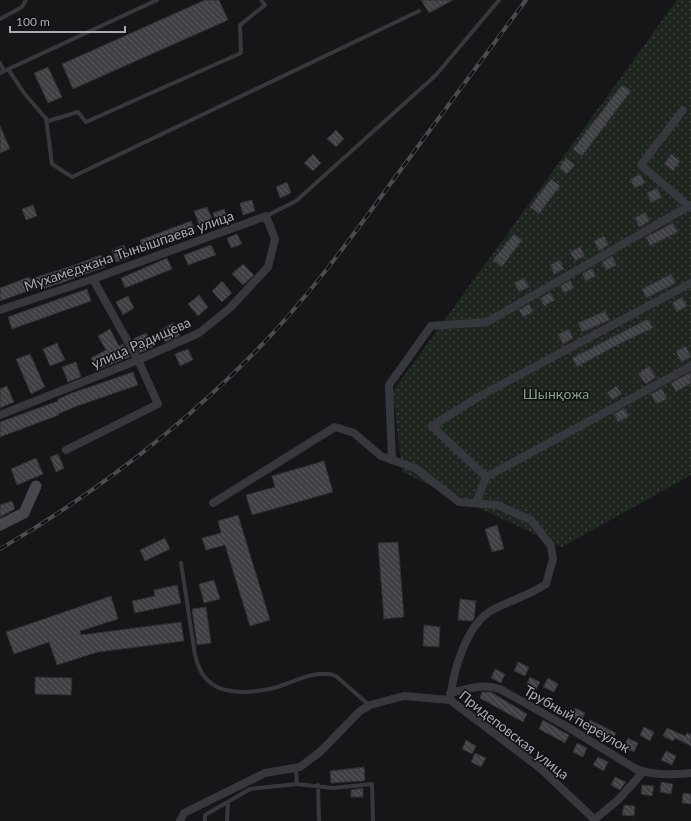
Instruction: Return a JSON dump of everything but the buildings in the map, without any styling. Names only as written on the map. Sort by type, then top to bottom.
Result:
[{"type":"street","points":[[392,460],[389,385],[431,326],[487,322],[690,207],[641,165],[683,110]]},
{"type":"street","name":"Мухамеджана Тынышпаева улица","points":[[0,310],[93,279],[266,216]]},
{"type":"street","name":"улица Радищева","points":[[0,415],[138,360],[199,332],[230,308],[268,267],[275,239],[266,216]]},
{"type":"street","points":[[66,450],[158,404],[138,360],[93,279]]},
{"type":"street","points":[[486,477],[432,426],[480,396],[691,283]]},
{"type":"street","points":[[476,503],[486,477],[691,366]]},
{"type":"street","points":[[213,503],[335,427],[354,433],[381,456],[415,468],[459,502],[497,505],[531,520],[551,546],[553,559],[546,584],[523,597],[492,610],[477,625],[458,658],[450,697]]},
{"type":"street","points":[[0,525],[24,513],[36,486]]},
{"type":"street","name":"Трубный переулок","points":[[450,697],[481,686],[491,686],[500,689],[643,772],[669,775],[691,773]]},
{"type":"street","name":"Придеповская улица","points":[[180,821],[184,813],[265,773],[300,767],[320,752],[360,711],[370,705],[404,696],[450,697],[540,768],[596,820]]},
{"type":"street","points":[[596,820],[618,800],[643,772]]},
{"type":"lane","points":[[0,19],[22,7],[26,0]]},
{"type":"lane","points":[[4,71],[157,0]]},
{"type":"lane","points":[[0,63],[4,71],[48,121],[78,112],[86,122],[241,53],[240,25],[265,5],[261,0]]},
{"type":"lane","points":[[266,216],[296,201],[436,75],[499,0]]},
{"type":"lane","points":[[46,118],[52,164],[72,177],[419,12]]},
{"type":"lane","points":[[181,563],[195,655],[198,669],[205,679],[217,687],[242,692],[274,688],[301,679],[329,673],[336,676],[370,705]]},
{"type":"lane","points":[[296,768],[297,784]]},
{"type":"lane","points":[[205,821],[205,815],[250,789],[297,784],[318,785],[332,788],[372,784],[373,821]]},
{"type":"lane","points":[[318,785],[319,821]]},
{"type":"lane","points":[[227,821],[228,803]]},
{"type":"green space","name":"Шынқожа","points":[[677,0],[691,0],[691,475],[562,547],[402,472],[393,391]]},
{"type":"railway","points":[[0,549],[69,506],[135,459],[197,407],[256,351],[310,291],[526,0]]}]
